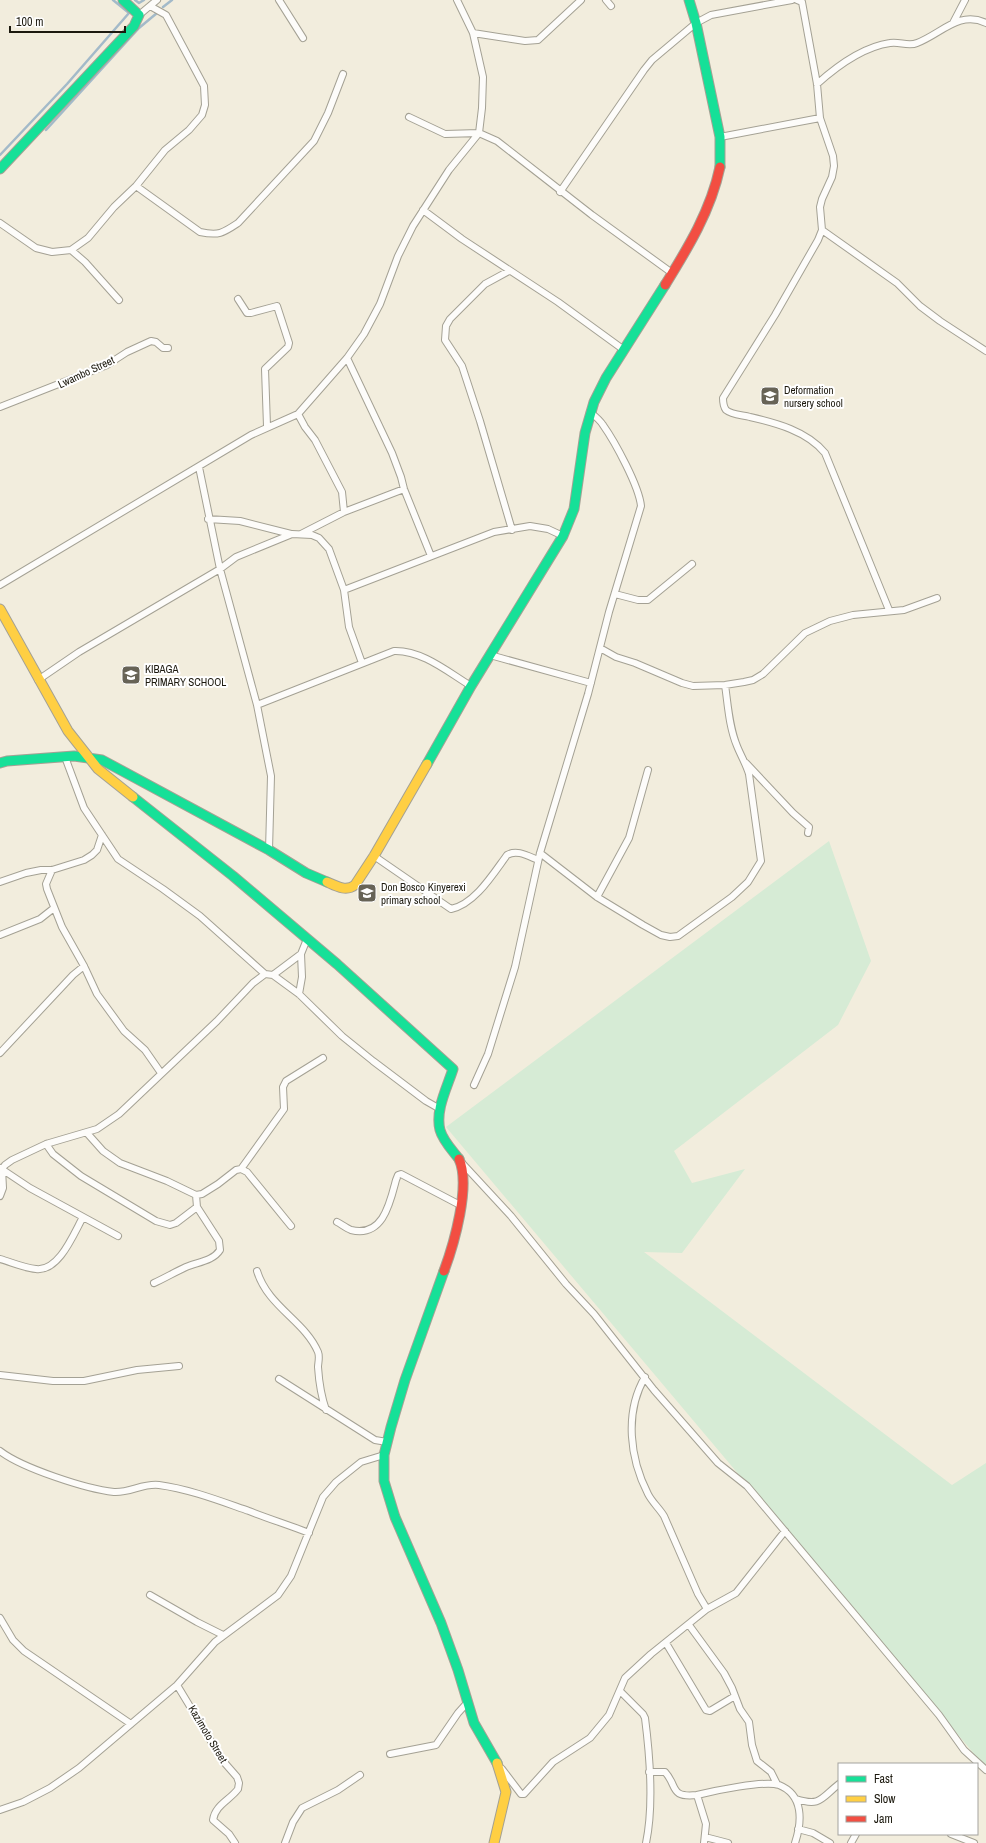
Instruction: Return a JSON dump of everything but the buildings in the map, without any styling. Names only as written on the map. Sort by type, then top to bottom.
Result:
[{"type":"street","points":[[123,0],[139,15]]},
{"type":"street","points":[[0,169],[134,26],[139,15],[157,0]]},
{"type":"street","points":[[279,0],[303,38]]},
{"type":"street","points":[[0,585],[60,551],[149,495],[199,467],[251,435],[267,426],[298,414],[347,358],[364,334],[380,304],[398,256],[423,210],[449,170],[479,133],[482,108],[482,77],[473,33],[457,0]]},
{"type":"street","points":[[473,33],[525,41],[538,40],[581,0]]},
{"type":"street","points":[[606,0],[611,6]]},
{"type":"street","points":[[2,760],[65,757],[102,760],[269,850],[306,873],[342,888],[351,888],[355,885],[374,856],[471,686],[563,536],[574,509],[585,433],[590,412],[606,378],[672,273],[706,213],[716,187],[721,163],[720,138],[696,23],[689,0]]},
{"type":"street","points":[[560,192],[652,60],[696,23],[711,15],[792,0]]},
{"type":"street","points":[[797,0],[802,2],[817,84],[820,118],[833,156],[834,166],[832,176],[820,207],[822,230],[818,240],[775,315],[723,398],[723,404],[726,410],[735,414],[784,426],[814,442],[825,453],[889,610]]},
{"type":"street","points":[[953,23],[965,0]]},
{"type":"street","points":[[0,223],[36,248],[52,252],[71,250],[88,238],[114,206],[136,186],[165,150],[188,130],[202,115],[206,105],[204,86],[166,15],[150,6]]},
{"type":"street","points":[[817,84],[840,65],[864,51],[895,42],[913,45],[932,36],[953,23],[968,19],[977,19],[986,24]]},
{"type":"street","points":[[136,186],[200,232],[210,234],[224,233],[238,223],[314,141],[328,113],[343,74]]},
{"type":"street","points":[[409,117],[445,134],[479,133],[507,148],[560,192],[672,273]]},
{"type":"street","points":[[720,138],[820,118]]},
{"type":"street","points":[[423,210],[509,271],[558,302],[624,350]]},
{"type":"street","points":[[822,230],[897,282],[920,306],[940,322],[986,351]]},
{"type":"street","points":[[71,250],[85,262],[119,300]]},
{"type":"street","points":[[509,271],[485,284],[450,319],[446,326],[445,340],[462,366],[512,530]]},
{"type":"street","points":[[238,299],[247,313],[277,306],[289,342],[288,347],[265,370],[267,426]]},
{"type":"street","name":"Lwambo Street","points":[[0,407],[107,365],[127,352],[151,341],[156,342],[162,348],[168,348]]},
{"type":"street","points":[[347,358],[392,453],[404,489],[431,556]]},
{"type":"street","points":[[474,1085],[488,1054],[515,967],[538,860],[591,683],[641,506],[626,468],[603,424],[590,412]]},
{"type":"street","points":[[298,414],[321,450],[342,492],[344,512]]},
{"type":"street","points":[[199,467],[208,519],[257,705],[271,776],[269,850]]},
{"type":"street","points":[[301,534],[344,512],[404,489]]},
{"type":"street","points":[[208,519],[240,521],[292,534],[312,535],[325,543],[329,549],[344,590],[349,627],[362,663]]},
{"type":"street","points":[[344,590],[494,532],[530,526],[548,529],[563,536]]},
{"type":"street","points":[[38,680],[79,652],[220,569],[236,557],[292,534]]},
{"type":"street","points":[[615,594],[638,600],[648,600],[692,564]]},
{"type":"street","points":[[600,648],[616,657],[635,663],[682,683],[693,686],[725,685],[758,678],[805,634],[830,621],[842,617],[889,610],[904,610],[937,598]]},
{"type":"street","points":[[0,609],[68,732],[88,758],[107,777],[233,876],[452,1067],[453,1072],[440,1109],[440,1130],[444,1139],[460,1160],[511,1216],[566,1284],[594,1314],[609,1335],[645,1377],[654,1390],[715,1459],[747,1486],[939,1715],[964,1750],[986,1770]]},
{"type":"street","points":[[257,705],[394,651],[406,651],[428,660],[471,686]]},
{"type":"street","points":[[490,655],[591,683]]},
{"type":"street","points":[[725,685],[732,730],[737,746],[746,762],[793,813],[809,827],[808,833]]},
{"type":"street","points":[[65,757],[84,808],[118,859],[200,916],[265,974],[273,975],[299,994],[342,1036],[373,1061],[426,1101],[440,1109]]},
{"type":"street","points":[[540,853],[597,897],[661,935],[672,938],[685,932],[732,897],[748,882],[761,859],[746,762]]},
{"type":"street","points":[[597,897],[629,838],[648,770]]},
{"type":"street","points":[[0,882],[26,873],[41,870],[52,870],[84,860],[97,850],[102,835]]},
{"type":"street","points":[[374,856],[451,909],[460,907],[467,902],[511,852],[516,852],[538,860]]},
{"type":"street","points":[[52,870],[46,884],[47,889],[54,908],[97,994],[124,1031],[145,1050],[161,1073]]},
{"type":"street","points":[[0,936],[40,919],[54,908]]},
{"type":"street","points":[[299,994],[302,977],[301,954],[307,939]]},
{"type":"street","points":[[273,975],[301,954]]},
{"type":"street","points":[[0,1053],[84,966]]},
{"type":"street","points":[[1,1169],[12,1160],[46,1144],[97,1129],[119,1114],[217,1021],[253,983],[265,974]]},
{"type":"street","points":[[87,1133],[103,1151],[120,1163],[167,1181],[196,1195],[202,1194],[236,1170],[241,1169],[284,1109],[282,1087],[286,1081],[323,1058]]},
{"type":"street","points":[[46,1144],[53,1154],[81,1176],[156,1221],[170,1225],[176,1223],[197,1207]]},
{"type":"street","points":[[460,1160],[464,1172],[464,1183],[449,1257],[405,1380],[387,1442],[384,1454],[384,1481],[396,1517],[458,1670],[474,1723],[500,1768],[521,1794],[524,1794],[553,1762],[590,1738],[609,1715],[625,1678],[707,1609],[736,1592],[785,1531]]},
{"type":"street","points":[[0,1196],[3,1183],[1,1169]]},
{"type":"street","points":[[1,1169],[25,1185],[118,1236]]},
{"type":"street","points":[[241,1169],[247,1172],[258,1183],[291,1226]]},
{"type":"street","points":[[337,1222],[351,1230],[365,1230],[373,1227],[386,1214],[396,1180],[398,1175],[401,1174],[460,1205]]},
{"type":"street","points":[[154,1283],[185,1267],[207,1260],[217,1254],[220,1250],[219,1241],[197,1207],[196,1195]]},
{"type":"street","points":[[0,1259],[36,1269],[44,1269],[64,1253],[83,1217]]},
{"type":"street","points":[[257,1271],[260,1282],[275,1303],[313,1343],[319,1354],[320,1394],[326,1410]]},
{"type":"street","points":[[0,1375],[53,1381],[84,1381],[137,1370],[179,1366]]},
{"type":"street","points":[[645,1377],[640,1385],[632,1417],[632,1449],[638,1472],[651,1499],[664,1516],[698,1594],[707,1609]]},
{"type":"street","points":[[279,1379],[375,1440],[387,1442]]},
{"type":"street","points":[[0,1452],[34,1469],[93,1488],[114,1492],[128,1491],[143,1485],[158,1485],[209,1497],[309,1533]]},
{"type":"street","points":[[0,1810],[22,1802],[50,1788],[78,1768],[177,1685],[223,1635],[278,1596],[291,1576],[324,1497],[336,1482],[361,1462],[384,1454]]},
{"type":"street","points":[[150,1595],[223,1635]]},
{"type":"street","points":[[0,1618],[13,1640],[24,1651],[132,1724]]},
{"type":"street","points":[[689,1625],[724,1673],[740,1709],[749,1722],[752,1745],[758,1761],[771,1772],[777,1784]]},
{"type":"street","points":[[666,1643],[706,1710],[710,1712],[735,1696]]},
{"type":"street","name":"Kazimoto Street","points":[[177,1685],[223,1761],[239,1783],[238,1789],[233,1795],[218,1807],[214,1814],[213,1820],[230,1834],[235,1843]]},
{"type":"street","points":[[620,1691],[643,1714],[646,1724],[650,1820],[646,1843]]},
{"type":"street","points":[[390,1754],[436,1745],[458,1713],[467,1703]]},
{"type":"street","points":[[494,1843],[506,1792],[500,1768]]},
{"type":"street","points":[[649,1772],[665,1772],[674,1790],[679,1794],[697,1795],[736,1787],[777,1784],[790,1791],[796,1799],[800,1813],[795,1843]]},
{"type":"street","points":[[285,1843],[293,1822],[302,1808],[338,1790],[360,1775]]},
{"type":"street","points":[[796,1799],[809,1803],[817,1802],[838,1785]]},
{"type":"street","points":[[697,1795],[706,1824],[704,1840],[728,1843]]},
{"type":"street","points":[[798,1829],[813,1833],[830,1843]]},
{"type":"street","points":[[954,1835],[974,1843]]},
{"type":"green space","points":[[829,841],[871,961],[838,1025],[674,1151],[692,1183],[745,1169],[682,1253],[644,1252],[952,1485],[986,1463],[986,1768],[446,1127]]},
{"type":"waterway","points":[[0,155],[67,84],[129,13],[113,0]]},
{"type":"waterway","points":[[135,0],[139,3],[144,0]]},
{"type":"waterway","points":[[163,7],[172,0]]},
{"type":"waterway","points":[[46,130],[139,28],[157,13]]},
{"type":"traffic: fast","points":[[0,169],[134,26],[139,15],[123,0]]},
{"type":"traffic: fast","points":[[689,0],[696,23],[720,137],[720,167]]},
{"type":"traffic: fast","points":[[427,764],[471,686],[563,536],[574,509],[585,433],[594,402],[606,378],[665,285]]},
{"type":"traffic: fast","points":[[0,763],[7,761],[74,756],[102,760],[269,850],[306,873],[327,882]]},
{"type":"traffic: fast","points":[[133,797],[233,876],[337,964],[453,1069],[442,1099],[439,1122],[443,1138],[459,1159]]},
{"type":"traffic: fast","points":[[444,1271],[405,1380],[391,1427],[384,1455],[384,1481],[395,1517],[441,1623],[458,1670],[474,1723],[497,1763]]},
{"type":"traffic: slow","points":[[0,609],[68,731],[98,769],[133,797]]},
{"type":"traffic: slow","points":[[327,882],[337,887],[345,888],[355,885],[374,856],[427,764]]},
{"type":"traffic: slow","points":[[494,1843],[506,1792],[497,1763]]},
{"type":"traffic: jam","points":[[665,285],[690,243],[705,213],[720,167]]},
{"type":"traffic: jam","points":[[444,1271],[460,1215],[463,1184],[462,1170],[459,1159]]},
{"type":"place","name":"Deformation nursery school","points":[[770,396]]},
{"type":"place","name":"KIBAGA PRIMARY SCHOOL","points":[[131,675]]},
{"type":"place","name":"Don Bosco Kinyerexi primary school","points":[[367,893]]}]
